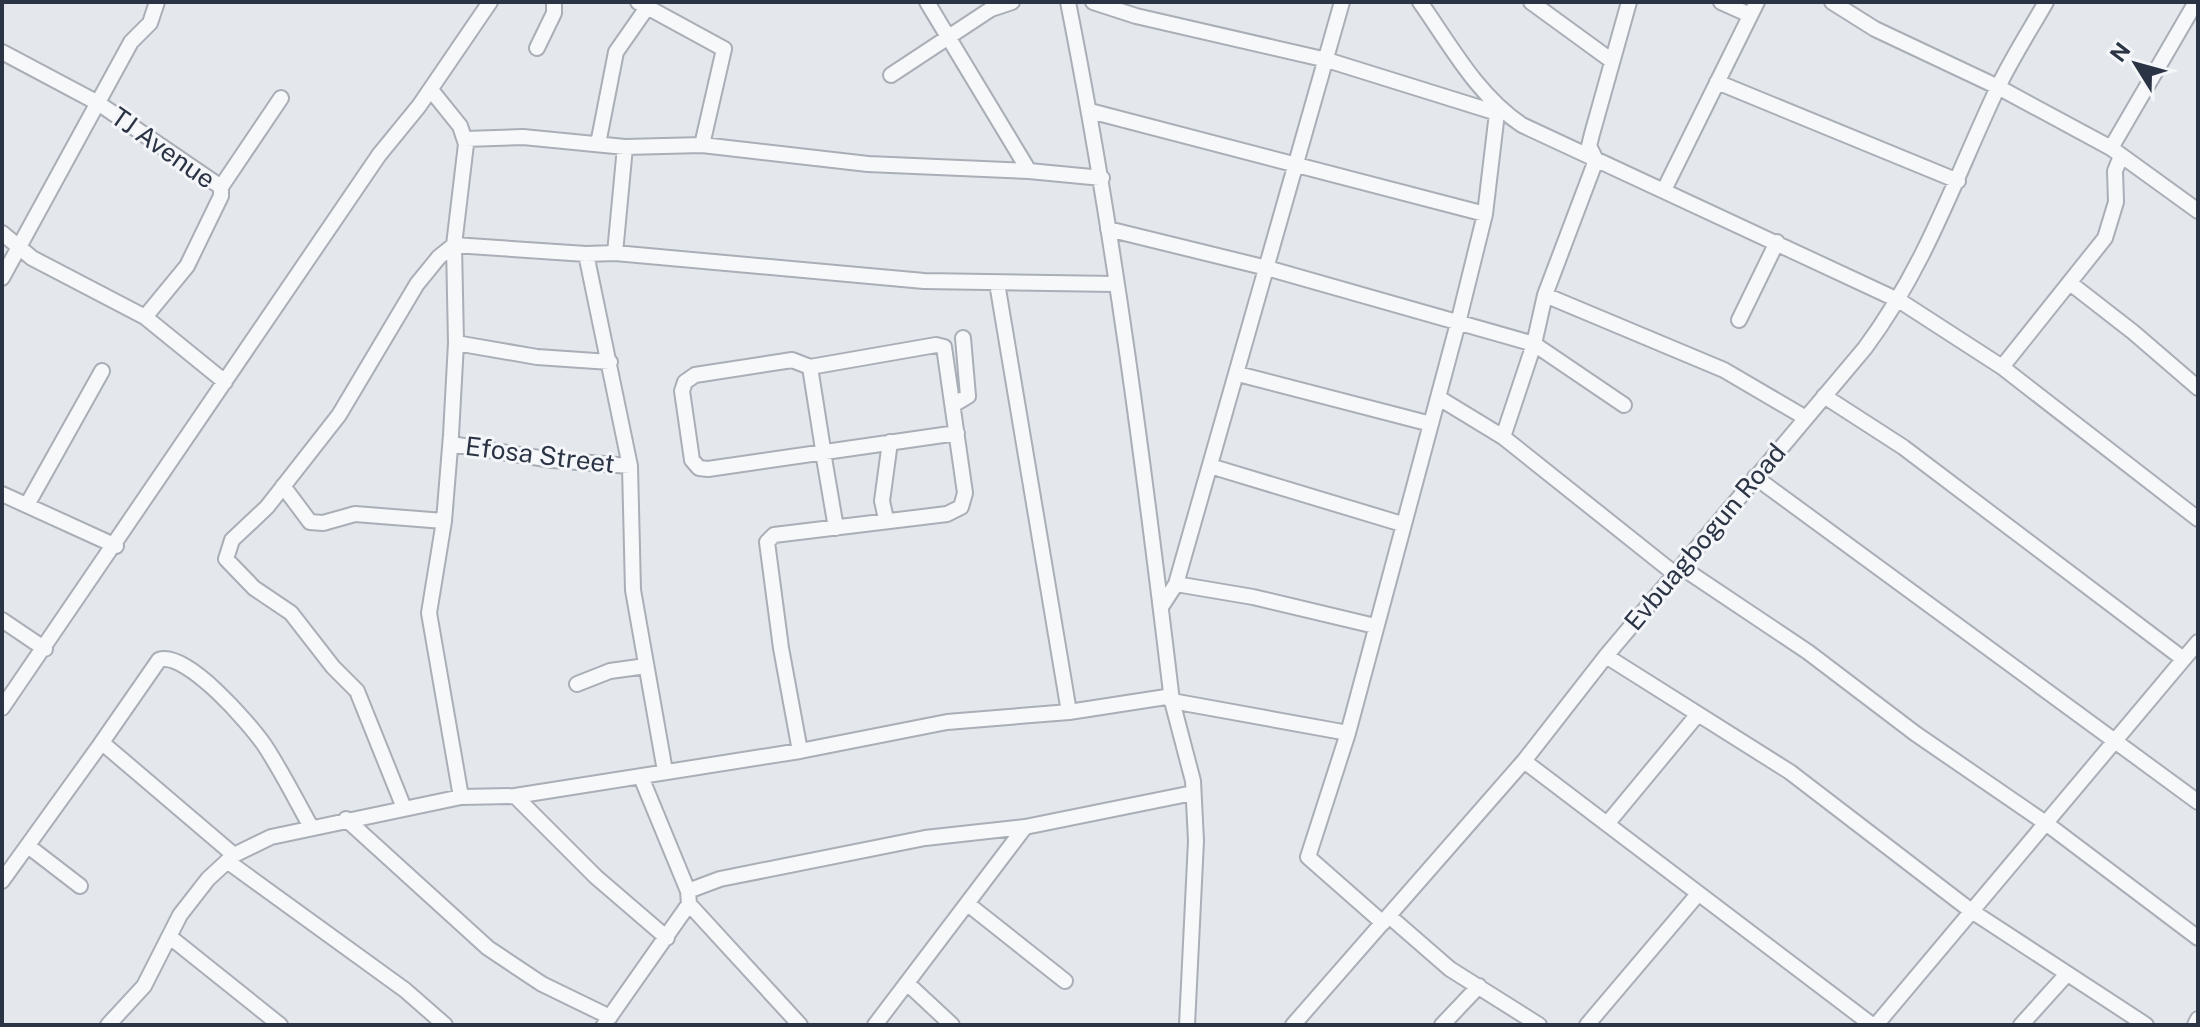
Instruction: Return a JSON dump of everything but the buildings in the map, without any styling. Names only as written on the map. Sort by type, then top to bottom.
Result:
[{"type":"street","points":[[2,278],[131,42],[150,23],[157,2]]},
{"type":"street","points":[[2,708],[116,546],[379,155],[431,90],[490,2]]},
{"type":"street","points":[[537,48],[554,13],[554,2]]},
{"type":"street","points":[[927,2],[1029,171]]},
{"type":"street","points":[[891,75],[991,9],[1012,2]]},
{"type":"street","points":[[1068,2],[1102,178],[1163,604],[1172,701],[1193,793],[1196,841],[1187,1025]]},
{"type":"street","points":[[1093,2],[1138,9],[1327,60],[1499,112],[1777,242],[1900,301],[2002,367],[2198,519]]},
{"type":"street","points":[[1163,604],[1176,584],[1342,2]]},
{"type":"street","points":[[1420,2],[1499,112],[1485,214],[1439,398],[1402,524],[1348,733],[1308,857],[1450,969],[1539,1025]]},
{"type":"street","points":[[1531,2],[1612,61]]},
{"type":"street","points":[[1503,437],[1534,344],[1545,295],[1596,160],[1589,146],[1629,2]]},
{"type":"street","points":[[1664,190],[1754,8],[1721,2]]},
{"type":"street","points":[[1832,2],[1875,29],[1998,87],[2116,152],[2198,211]]},
{"type":"street","name":"Evbuagbogun Road","points":[[1293,1025],[1524,761],[1606,656],[1900,301],[1958,181],[1998,87],[2046,2]]},
{"type":"street","points":[[2002,367],[2110,228],[2116,202],[2116,152],[2196,2]]},
{"type":"street","points":[[598,144],[616,52],[642,5],[724,49],[702,145]]},
{"type":"street","name":"TJ Avenue","points":[[2,52],[98,103],[221,187],[221,196],[187,266],[145,317]]},
{"type":"street","points":[[1717,82],[1958,181]]},
{"type":"street","points":[[431,90],[460,126],[465,139],[454,245],[456,343],[451,444],[444,521],[429,613],[461,797]]},
{"type":"street","points":[[221,187],[254,144],[281,98]]},
{"type":"street","points":[[1090,111],[1298,162],[1485,214]]},
{"type":"street","points":[[465,139],[523,137],[625,147],[702,145],[868,164],[1029,171],[1102,178]]},
{"type":"street","points":[[615,253],[625,147]]},
{"type":"street","points":[[1108,229],[1267,268],[1534,344],[1624,405]]},
{"type":"street","points":[[2,233],[20,249],[145,317],[225,382]]},
{"type":"street","points":[[1739,320],[1777,242]]},
{"type":"street","points":[[404,808],[357,691],[333,667],[291,613],[254,588],[226,559],[232,540],[283,486],[359,383],[417,284],[439,257],[454,245],[586,254],[615,253],[924,281],[1115,284]]},
{"type":"street","points":[[586,254],[630,466],[633,590],[665,771]]},
{"type":"street","points":[[997,283],[1069,712]]},
{"type":"street","points":[[2070,283],[2198,388]]},
{"type":"street","points":[[1545,295],[1724,370],[1806,418]]},
{"type":"street","points":[[953,405],[968,396],[963,338]]},
{"type":"street","points":[[456,343],[537,357],[610,362]]},
{"type":"street","points":[[800,751],[781,648],[767,542],[774,535],[947,514],[961,507],[965,493],[948,357],[944,347],[936,345],[810,367]]},
{"type":"street","points":[[836,528],[823,452],[810,367],[802,361],[792,360],[695,375],[685,382],[682,391],[692,460],[699,468],[708,469],[823,452],[890,442],[957,433]]},
{"type":"street","points":[[27,505],[102,371]]},
{"type":"street","points":[[1238,374],[1431,424]]},
{"type":"street","points":[[1824,396],[1903,447],[2182,658]]},
{"type":"street","points":[[1439,398],[1503,437],[1678,571],[1808,652],[1916,734],[2047,824],[2198,938]]},
{"type":"street","points":[[886,519],[882,501],[890,442]]},
{"type":"street","name":"Efosa Street","points":[[451,444],[564,461],[630,466]]},
{"type":"street","points":[[1210,466],[1402,524]]},
{"type":"street","points":[[1755,477],[1949,616],[2198,802]]},
{"type":"street","points":[[283,486],[310,522],[323,523],[355,514],[444,521]]},
{"type":"street","points":[[2,494],[116,546]]},
{"type":"street","points":[[1176,584],[1253,597],[1375,626]]},
{"type":"street","points":[[2,620],[45,649]]},
{"type":"street","points":[[1524,761],[1874,1025],[2198,642]]},
{"type":"street","points":[[1606,656],[1790,772],[1970,910],[2146,1025]]},
{"type":"street","points":[[2,881],[159,660],[166,657],[183,662],[216,691],[264,744],[311,827]]},
{"type":"street","points":[[577,684],[610,671],[646,666]]},
{"type":"street","points":[[108,1025],[144,986],[180,915],[230,858],[271,837],[311,827],[461,797],[515,796],[641,777],[800,751],[947,722],[1069,712],[1166,697],[1172,701],[1348,733]]},
{"type":"street","points":[[1607,824],[1698,714]]},
{"type":"street","points":[[100,745],[106,746],[230,858],[405,990],[445,1025]]},
{"type":"street","points":[[641,777],[688,898],[800,1025]]},
{"type":"street","points":[[346,819],[488,948],[542,984],[607,1021],[667,938],[688,898],[720,879],[925,838],[1025,827],[1193,793]]},
{"type":"street","points":[[515,796],[596,877],[667,938]]},
{"type":"street","points":[[875,1025],[969,905],[1025,827]]},
{"type":"street","points":[[28,846],[80,886]]},
{"type":"street","points":[[1587,1025],[1698,894]]},
{"type":"street","points":[[969,905],[1065,981]]},
{"type":"street","points":[[170,937],[280,1025]]},
{"type":"street","points":[[2021,1025],[2067,974]]},
{"type":"street","points":[[908,984],[952,1025]]},
{"type":"street","points":[[1442,1025],[1479,986]]},
{"type":"street","points":[[2195,1025],[2198,1019]]}]
